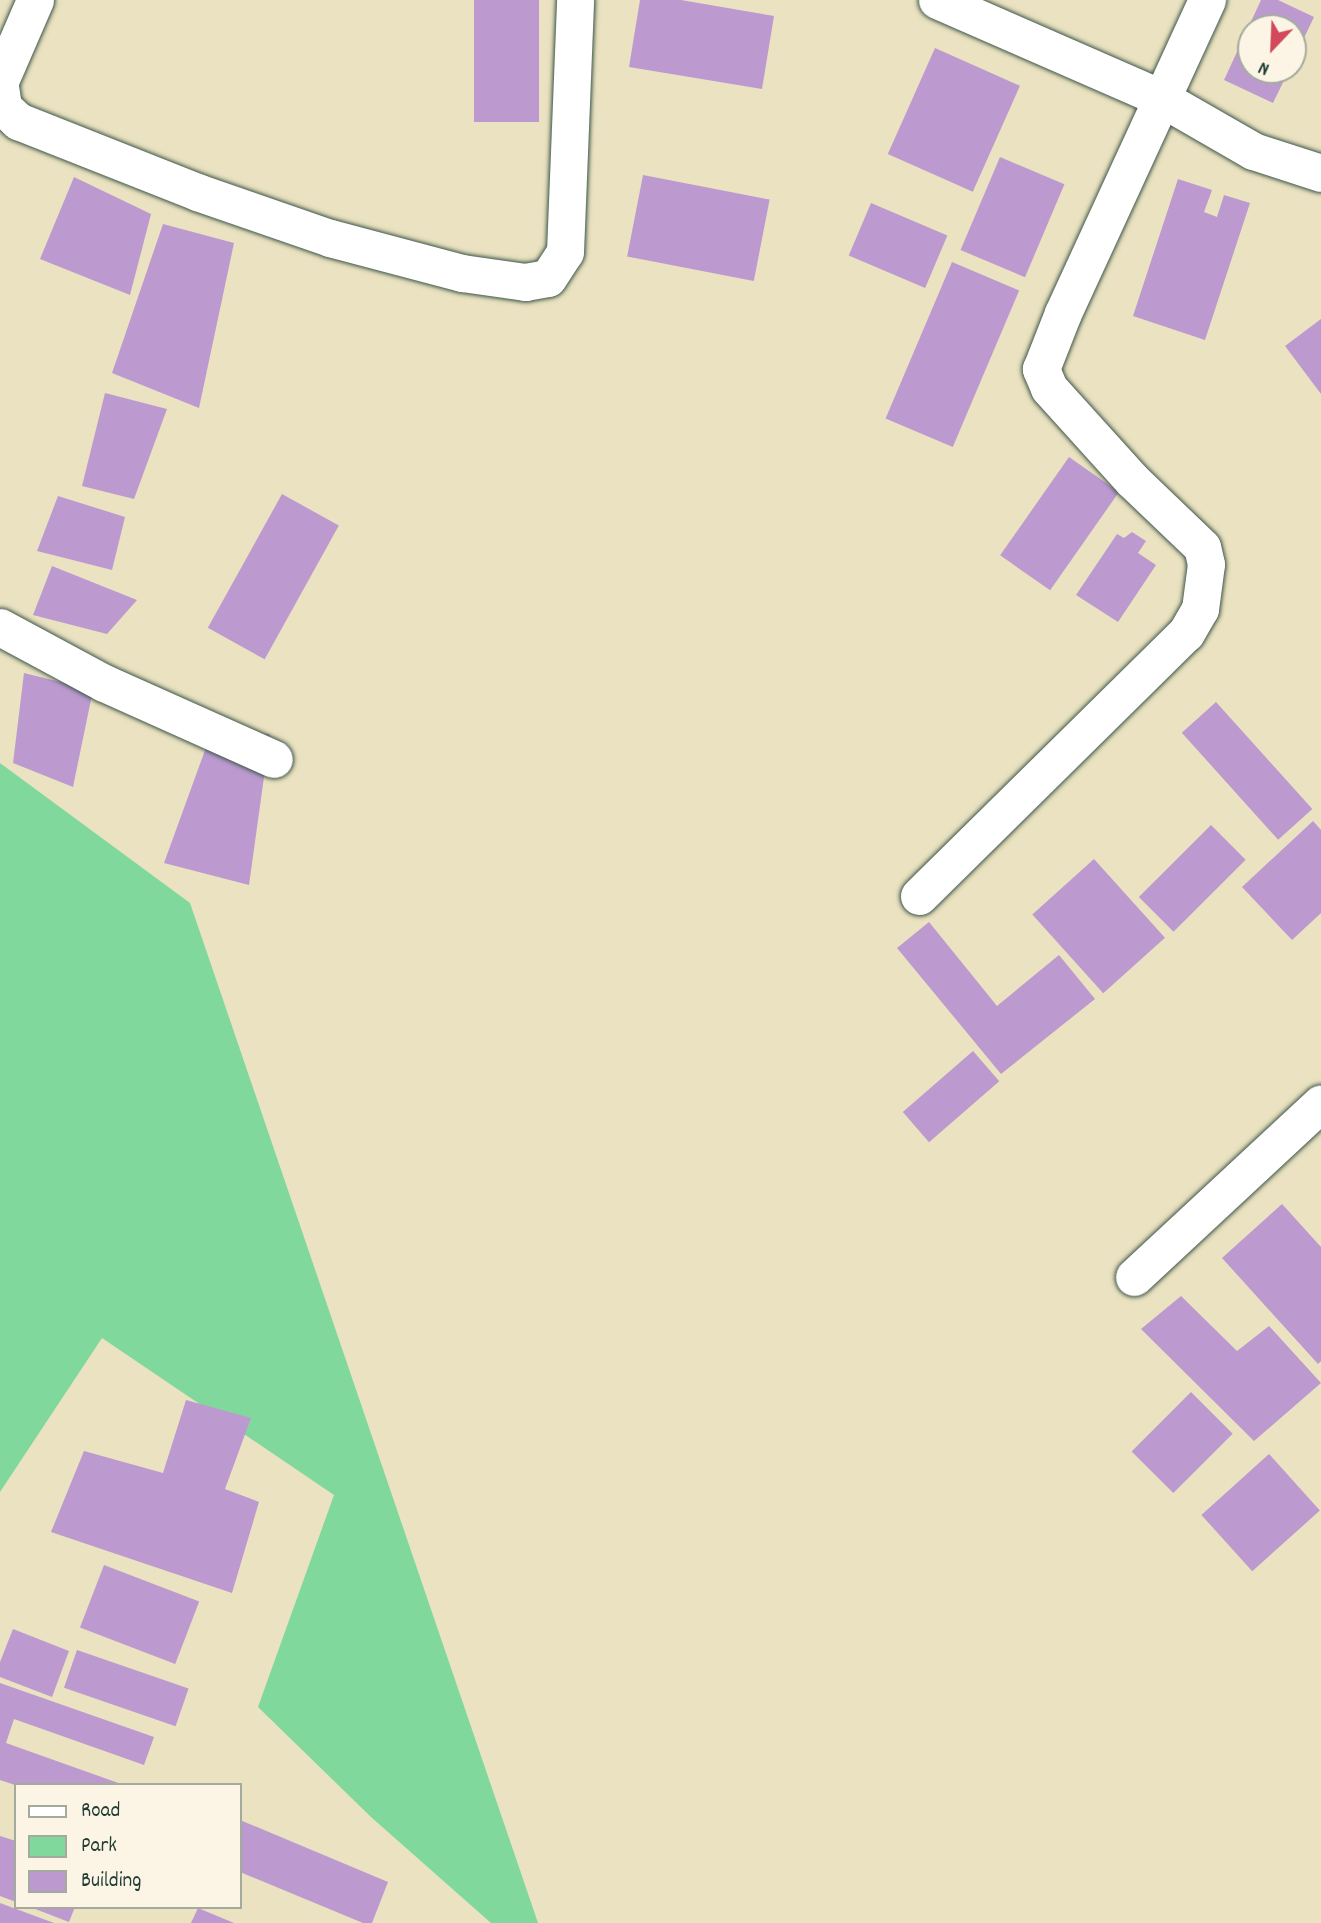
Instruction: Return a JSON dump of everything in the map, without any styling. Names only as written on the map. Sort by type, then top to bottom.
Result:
[{"type":"street","points":[[0,81],[35,0]]},
{"type":"street","points":[[0,87],[3,107],[18,121],[197,192],[330,238],[462,273],[525,282],[548,278],[565,252],[575,0]]},
{"type":"street","points":[[937,0],[1161,98],[1253,151],[1321,173]]},
{"type":"street","points":[[919,896],[1186,633],[1200,609],[1206,564],[1202,547],[1123,470],[1049,388],[1041,369],[1063,313],[1207,0]]},
{"type":"street","points":[[0,627],[104,683],[274,759]]},
{"type":"street","points":[[1134,1277],[1321,1103]]},
{"type":"green space","points":[[0,763],[190,903],[538,1923],[491,1923],[371,1817],[258,1707],[334,1495],[102,1338],[0,1492]]},
{"type":"building","points":[[474,0],[539,0],[539,122],[474,122]]},
{"type":"building","points":[[640,0],[681,0],[774,16],[762,89],[629,67]]},
{"type":"building","points":[[1261,0],[1278,0],[1314,17],[1307,32],[1307,14],[1255,14]]},
{"type":"building","points":[[935,48],[1020,86],[973,192],[888,154]]},
{"type":"building","points":[[1237,52],[1237,84],[1282,84],[1273,103],[1224,80]]},
{"type":"building","points":[[1000,157],[1064,184],[1025,277],[961,250]]},
{"type":"building","points":[[643,175],[770,200],[754,281],[627,256]]},
{"type":"building","points":[[74,177],[151,214],[130,295],[40,259]]},
{"type":"building","points":[[1178,179],[1212,190],[1204,212],[1217,217],[1224,195],[1250,203],[1205,340],[1133,316]]},
{"type":"building","points":[[871,203],[947,235],[925,288],[849,255]]},
{"type":"building","points":[[163,224],[234,243],[199,408],[112,373]]},
{"type":"building","points":[[952,262],[1019,291],[953,447],[886,418]]},
{"type":"building","points":[[1321,319],[1321,394],[1285,346]]},
{"type":"building","points":[[105,393],[167,409],[134,499],[82,486]]},
{"type":"building","points":[[1069,457],[1119,492],[1050,590],[1000,555]]},
{"type":"building","points":[[282,494],[339,526],[265,659],[208,628]]},
{"type":"building","points":[[58,496],[125,517],[112,570],[37,551]]},
{"type":"building","points":[[1132,532],[1146,541],[1138,553],[1156,565],[1118,622],[1076,595],[1117,534],[1124,538]]},
{"type":"building","points":[[52,566],[137,600],[107,634],[33,615]]},
{"type":"building","points":[[24,673],[93,690],[73,787],[13,763]]},
{"type":"building","points":[[1216,702],[1312,809],[1278,840],[1182,733]]},
{"type":"building","points":[[212,731],[270,734],[249,885],[164,863]]},
{"type":"building","points":[[1313,821],[1321,830],[1321,913],[1292,940],[1242,887]]},
{"type":"building","points":[[1211,825],[1246,860],[1174,932],[1139,897]]},
{"type":"building","points":[[1094,859],[1165,938],[1103,993],[1032,915]]},
{"type":"building","points":[[929,922],[997,1006],[1059,955],[1095,999],[1001,1074],[897,948]]},
{"type":"building","points":[[973,1051],[999,1081],[929,1142],[903,1112]]},
{"type":"building","points":[[1282,1204],[1321,1247],[1321,1361],[1318,1364],[1222,1258]]},
{"type":"building","points":[[1181,1296],[1237,1351],[1269,1326],[1321,1383],[1254,1441],[1141,1329]]},
{"type":"building","points":[[1191,1392],[1233,1434],[1173,1493],[1132,1451]]},
{"type":"building","points":[[186,1400],[251,1418],[225,1489],[259,1502],[232,1593],[51,1532],[84,1451],[163,1473]]},
{"type":"building","points":[[1269,1454],[1320,1510],[1252,1571],[1201,1515]]},
{"type":"building","points":[[104,1565],[199,1602],[175,1664],[80,1628]]},
{"type":"building","points":[[13,1629],[69,1651],[52,1697],[0,1677],[0,1662]]},
{"type":"building","points":[[77,1650],[189,1688],[176,1726],[64,1688]]},
{"type":"building","points":[[0,1683],[154,1737],[144,1765],[14,1719],[6,1743],[118,1783],[14,1785],[0,1780]]},
{"type":"building","points":[[242,1821],[388,1882],[372,1923],[363,1923],[242,1873]]},
{"type":"building","points":[[0,1836],[14,1840],[14,1901],[0,1896]]},
{"type":"building","points":[[0,1903],[54,1923],[0,1923]]},
{"type":"building","points":[[35,1909],[74,1909],[69,1922]]},
{"type":"building","points":[[198,1909],[200,1909],[234,1923],[191,1923]]}]
